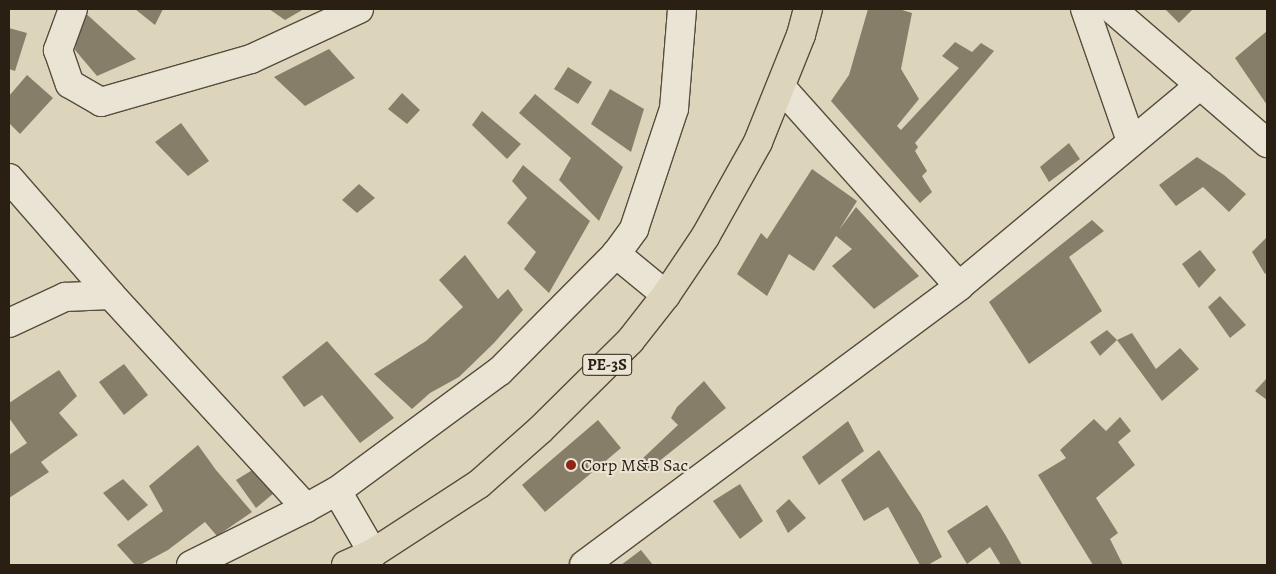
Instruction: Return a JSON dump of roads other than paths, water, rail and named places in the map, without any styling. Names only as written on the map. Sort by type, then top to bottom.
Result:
[{"type":"highway","name":"PE-3S","points":[[346,565],[373,553],[479,484],[540,430],[630,341],[666,295],[705,237],[758,142],[781,87],[808,9]]},
{"type":"street","points":[[73,9],[58,50],[70,84],[101,102],[251,59],[359,9]]},
{"type":"street","points":[[191,565],[337,491],[500,370],[616,254],[634,229],[674,109],[682,9]]},
{"type":"street","points":[[1085,9],[1131,141]]},
{"type":"street","points":[[1112,9],[1267,143]]},
{"type":"street","points":[[584,565],[959,286],[1200,85]]},
{"type":"street","points":[[781,87],[959,286]]},
{"type":"street","points":[[9,178],[111,295],[306,508]]},
{"type":"street","points":[[616,254],[666,295]]},
{"type":"street","points":[[9,323],[65,297],[111,295]]},
{"type":"street","points":[[337,491],[373,553]]},
{"type":"place","name":"Corp M&B Sac","points":[[571,465]]}]
